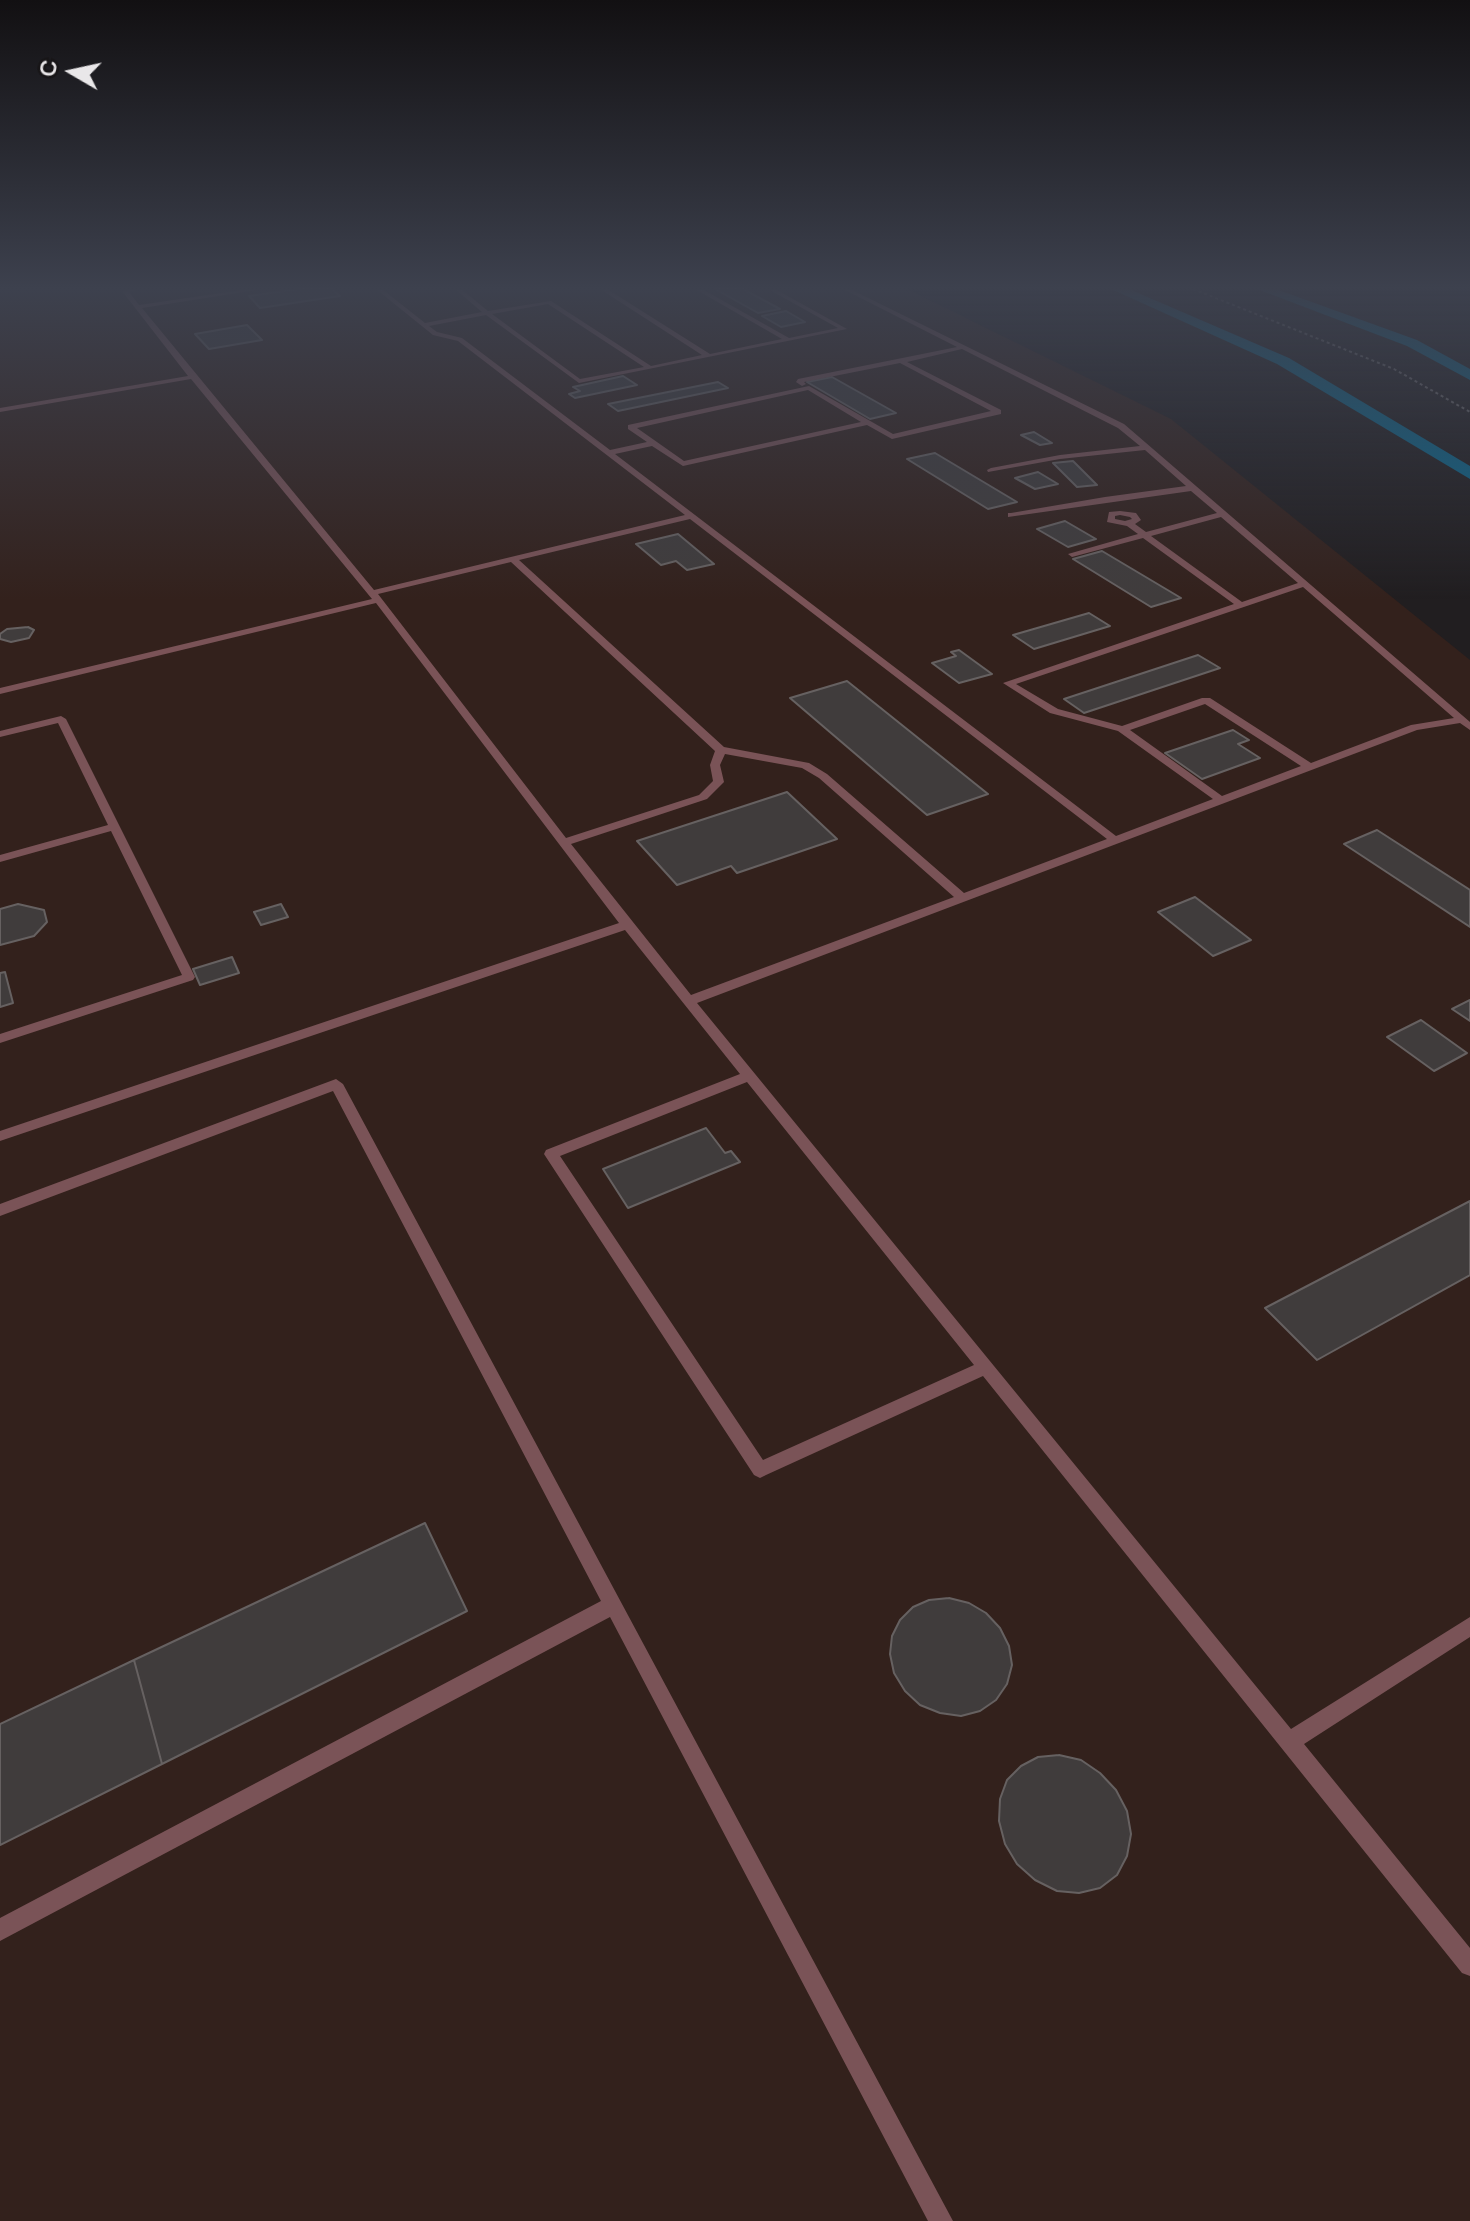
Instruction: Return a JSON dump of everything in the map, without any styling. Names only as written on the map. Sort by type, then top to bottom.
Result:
[{"type":"lane","points":[[0,410],[101,393]]},
{"type":"lane","points":[[206,393],[375,596],[627,925],[1470,1965]]},
{"type":"lane","points":[[530,393],[1115,840]]},
{"type":"lane","points":[[788,393],[631,427],[683,464],[868,423]]},
{"type":"lane","points":[[817,393],[892,437],[998,412],[961,393]]},
{"type":"lane","points":[[1055,393],[1121,426],[1466,724]]},
{"type":"lane","points":[[608,453],[653,443]]},
{"type":"lane","points":[[991,470],[1060,457],[1146,448]]},
{"type":"lane","points":[[1011,515],[1193,488]]},
{"type":"lane","points":[[1072,554],[1223,514]]},
{"type":"lane","points":[[0,691],[692,516]]},
{"type":"lane","points":[[1130,524],[1241,605]]},
{"type":"lane","points":[[513,559],[721,750],[805,765],[823,776],[962,898]]},
{"type":"lane","points":[[1221,800],[1122,729],[1054,711],[1008,683],[1304,584]]},
{"type":"lane","points":[[1122,729],[1206,700],[1310,767]]},
{"type":"lane","points":[[0,734],[61,719],[189,977],[0,1039]]},
{"type":"lane","points":[[689,1001],[1415,727],[1466,724]]},
{"type":"lane","points":[[564,842],[703,797],[719,782],[715,765],[721,750]]},
{"type":"lane","points":[[0,859],[114,827]]},
{"type":"lane","points":[[0,1136],[627,925]]},
{"type":"lane","points":[[749,1076],[551,1154],[760,1470],[985,1367]]},
{"type":"lane","points":[[0,1210],[336,1084],[941,2221]]},
{"type":"lane","points":[[0,1930],[613,1605]]},
{"type":"lane","points":[[1289,1742],[1470,1626]]},
{"type":"path","points":[[1436,393],[1470,412]]},
{"type":"shaded area","points":[[0,393],[1117,393],[1171,419],[1470,660],[1470,2221],[0,2221]]},
{"type":"building","points":[[574,393],[601,393],[575,398],[569,394]]},
{"type":"building","points":[[665,393],[706,393],[618,411],[608,404]]},
{"type":"building","points":[[825,393],[860,393],[896,413],[870,419]]},
{"type":"building","points":[[1034,432],[1052,443],[1040,445],[1021,435]]},
{"type":"building","points":[[935,453],[1017,502],[988,509],[907,459]]},
{"type":"building","points":[[1073,461],[1097,485],[1077,487],[1053,463]]},
{"type":"building","points":[[1038,472],[1058,484],[1035,489],[1015,478]]},
{"type":"building","points":[[1065,521],[1096,539],[1068,547],[1037,529]]},
{"type":"building","points":[[678,534],[714,564],[687,570],[676,561],[661,565],[636,544]]},
{"type":"building","points":[[1102,551],[1181,598],[1151,607],[1073,559]]},
{"type":"building","points":[[1089,613],[1110,626],[1034,649],[1013,635]]},
{"type":"building","points":[[28,627],[34,630],[29,638],[11,642],[0,639],[0,634],[7,629]]},
{"type":"building","points":[[959,650],[992,674],[959,683],[932,663],[956,656],[951,652]]},
{"type":"building","points":[[1198,655],[1220,668],[1084,713],[1064,699]]},
{"type":"building","points":[[847,681],[988,794],[927,815],[790,698]]},
{"type":"building","points":[[1233,730],[1249,740],[1238,744],[1260,758],[1202,779],[1165,753]]},
{"type":"building","points":[[787,792],[837,839],[737,873],[731,866],[677,885],[637,841]]},
{"type":"building","points":[[1377,830],[1470,890],[1470,927],[1344,844]]},
{"type":"building","points":[[1195,897],[1251,940],[1213,956],[1158,912]]},
{"type":"building","points":[[18,904],[44,910],[47,922],[34,936],[0,945],[0,909]]},
{"type":"building","points":[[281,904],[288,917],[261,925],[254,912]]},
{"type":"building","points":[[232,957],[239,973],[200,985],[193,969]]},
{"type":"building","points":[[5,972],[13,1003],[0,1007],[0,973]]},
{"type":"building","points":[[1470,1000],[1470,1021],[1452,1009]]},
{"type":"building","points":[[1421,1020],[1467,1053],[1434,1071],[1387,1037]]},
{"type":"building","points":[[706,1128],[725,1153],[731,1151],[740,1162],[628,1208],[603,1169]]},
{"type":"building","points":[[1470,1201],[1470,1275],[1317,1360],[1265,1308]]},
{"type":"building","points":[[425,1523],[467,1611],[162,1764],[134,1660]]},
{"type":"building","points":[[949,1598],[969,1603],[986,1613],[1000,1628],[1009,1646],[1012,1665],[1007,1684],[996,1700],[980,1711],[961,1716],[940,1713],[920,1705],[905,1691],[894,1673],[890,1654],[892,1636],[900,1620],[913,1607],[929,1600]]},
{"type":"building","points":[[134,1660],[162,1764],[0,1845],[0,1724]]},
{"type":"building","points":[[1059,1755],[1081,1760],[1100,1773],[1116,1790],[1127,1811],[1131,1834],[1127,1856],[1117,1875],[1100,1888],[1079,1893],[1057,1891],[1035,1880],[1017,1864],[1005,1844],[999,1821],[1000,1799],[1007,1780],[1021,1766],[1038,1757]]},
{"type":"waterway","points":[[1335,393],[1470,474]]}]
